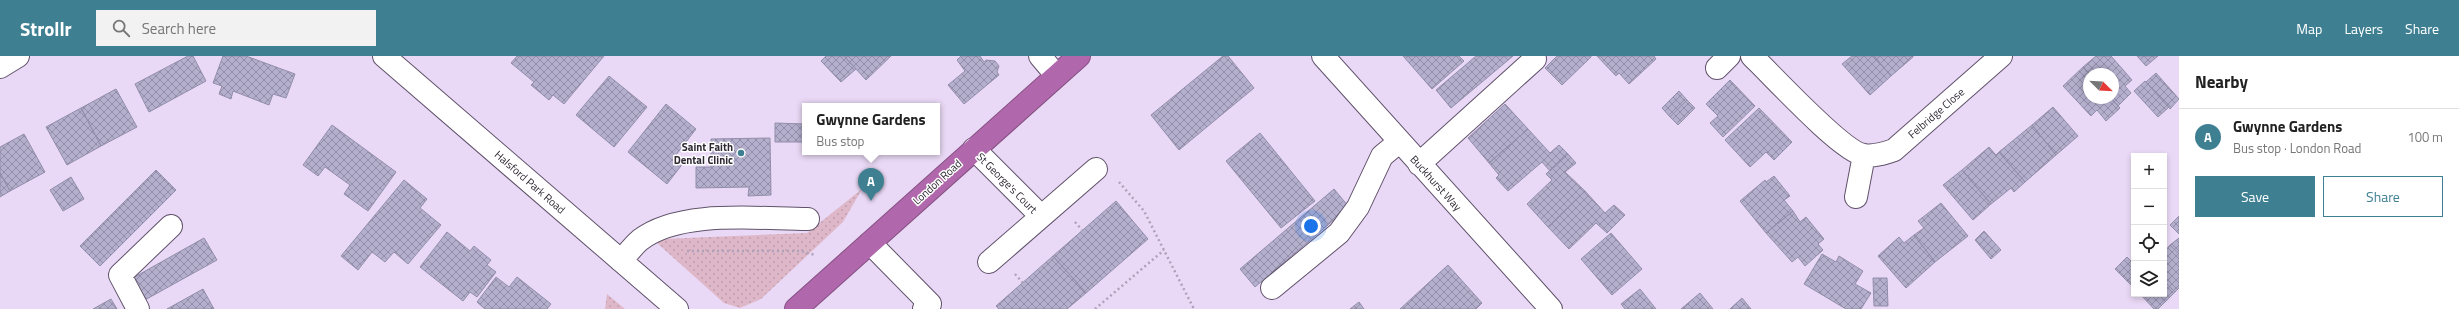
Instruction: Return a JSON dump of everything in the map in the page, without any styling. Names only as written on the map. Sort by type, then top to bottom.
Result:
[{"type":"highway","name":"London Road","points":[[796,309],[1079,56]]},
{"type":"street","points":[[0,66],[18,56]]},
{"type":"street","name":"Halsford Park Road","points":[[384,56],[677,309]]},
{"type":"street","points":[[1040,56],[1056,75]]},
{"type":"street","name":"Buckhurst Way","points":[[1323,56],[1551,309]]},
{"type":"street","points":[[1752,56],[1842,144],[1864,155],[1856,197]]},
{"type":"street","name":"Felbridge Close","points":[[1864,155],[1878,155],[1894,150],[2001,56]]},
{"type":"street","points":[[1419,164],[1535,59]]},
{"type":"street","points":[[1272,288],[1339,232],[1358,207],[1382,156],[1399,142]]},
{"type":"street","name":"St George's Court","points":[[974,149],[1041,216]]},
{"type":"street","name":"St George's Court","points":[[989,262],[1096,169]]},
{"type":"street","points":[[621,261],[640,240],[667,226],[690,219],[808,219]]},
{"type":"street","points":[[138,309],[120,275],[171,226]]},
{"type":"street","points":[[870,243],[930,304],[924,309]]},
{"type":"path","points":[[1096,169],[1120,182],[1144,211],[1194,309]]},
{"type":"path","points":[[1095,309],[1164,250]]},
{"type":"path","points":[[682,251],[801,251],[820,257],[837,273]]},
{"type":"shaded area","points":[[862,189],[843,222],[761,299],[740,308],[724,303],[657,243],[662,239],[807,233]]},
{"type":"shaded area","points":[[607,294],[625,309],[605,309]]},
{"type":"building","points":[[188,56],[193,56],[206,81],[149,112],[135,84]]},
{"type":"building","points":[[223,56],[246,56],[295,74],[286,98],[273,94],[269,105],[233,91],[231,99],[219,94],[222,86],[213,83]]},
{"type":"building","points":[[517,56],[604,56],[564,104],[553,95],[549,100],[531,85],[534,82],[511,63]]},
{"type":"building","points":[[826,56],[844,56],[856,69],[841,82],[821,61]]},
{"type":"building","points":[[844,56],[891,56],[866,80]]},
{"type":"building","points":[[961,56],[980,56],[984,62],[986,60],[995,61],[999,66],[997,72],[999,75],[964,104],[948,85],[965,71],[957,60]]},
{"type":"building","points":[[1223,56],[1228,56],[1254,88],[1179,150],[1151,115]]},
{"type":"building","points":[[1403,56],[1459,56],[1464,61],[1432,89]]},
{"type":"building","points":[[1476,56],[1513,56],[1451,108],[1436,90]]},
{"type":"building","points":[[1557,56],[1591,57],[1562,85],[1545,68]]},
{"type":"building","points":[[1597,56],[1654,56],[1656,59],[1629,84],[1619,73],[1616,76]]},
{"type":"building","points":[[1852,56],[1874,56],[1891,76],[1870,95],[1842,64]]},
{"type":"building","points":[[1874,56],[1913,56],[1913,57],[1891,76]]},
{"type":"building","points":[[2096,56],[2111,56],[2132,80],[2125,86],[2131,93],[2118,106],[2116,104],[2119,104],[2119,68],[2083,67]]},
{"type":"building","points":[[2137,56],[2158,56],[2146,66]]},
{"type":"building","points":[[2083,67],[2083,104],[2116,104],[2120,108],[2106,121],[2097,110],[2091,116],[2063,86]]},
{"type":"building","points":[[2156,73],[2179,99],[2170,109],[2146,82]]},
{"type":"building","points":[[609,76],[647,107],[614,147],[576,115]]},
{"type":"building","points":[[1730,80],[1755,106],[1723,137],[1710,123],[1718,116],[1706,104]]},
{"type":"building","points":[[2145,81],[2169,107],[2158,117],[2134,91]]},
{"type":"building","points":[[116,89],[137,127],[101,146],[81,108]]},
{"type":"building","points":[[1679,91],[1687,100],[1670,117],[1662,108]]},
{"type":"building","points":[[1687,100],[1695,108],[1678,125],[1670,117]]},
{"type":"building","points":[[666,104],[696,129],[676,155],[684,162],[667,184],[628,152]]},
{"type":"building","points":[[1505,104],[1528,129],[1489,163],[1468,138]]},
{"type":"building","points":[[2053,107],[2078,136],[2056,155],[2032,125]]},
{"type":"building","points":[[81,108],[101,146],[67,165],[46,127]]},
{"type":"building","points":[[1759,108],[1792,142],[1774,160],[1766,152],[1750,167],[1725,140]]},
{"type":"building","points":[[775,123],[802,124],[802,142],[775,142]]},
{"type":"building","points":[[332,125],[396,172],[368,211],[344,194],[350,185],[325,167],[318,176],[303,165]]},
{"type":"building","points":[[2032,125],[2056,155],[2025,182],[1999,152]]},
{"type":"building","points":[[1528,129],[1550,153],[1559,145],[1568,154],[1550,171],[1542,162],[1508,191],[1496,178],[1499,175],[1489,163]]},
{"type":"building","points":[[1260,133],[1315,201],[1281,228],[1226,161]]},
{"type":"building","points":[[24,134],[45,172],[10,191],[0,173],[0,147]]},
{"type":"building","name":"Saint Faith Dental Clinic","points":[[770,138],[771,195],[748,196],[749,187],[696,188],[696,167],[711,167],[711,139]]},
{"type":"building","points":[[1989,147],[1996,155],[1999,152],[2025,182],[2014,192],[2011,188],[1991,204],[1962,170]]},
{"type":"building","points":[[1568,154],[1576,163],[1565,172],[1585,191],[1548,227],[1527,204],[1552,180],[1546,174]]},
{"type":"building","points":[[156,170],[176,190],[100,266],[80,246]]},
{"type":"building","points":[[1962,170],[1991,204],[1973,220],[1943,185]]},
{"type":"building","points":[[0,173],[10,191],[0,197]]},
{"type":"building","points":[[1774,176],[1790,196],[1784,200],[1793,211],[1766,233],[1740,201],[1765,180],[1766,182]]},
{"type":"building","points":[[71,177],[84,199],[63,211],[50,190]]},
{"type":"building","points":[[404,180],[427,199],[420,208],[441,225],[408,264],[394,252],[385,262],[372,252],[358,270],[341,256]]},
{"type":"building","points":[[1334,189],[1349,207],[1255,287],[1240,269]]},
{"type":"building","points":[[1585,191],[1605,213],[1614,205],[1625,215],[1607,233],[1596,223],[1569,249],[1548,227]]},
{"type":"building","points":[[1116,201],[1148,239],[1086,293],[1053,256]]},
{"type":"building","points":[[1941,203],[1968,236],[1935,262],[1914,235],[1924,228],[1918,221]]},
{"type":"building","points":[[1793,211],[1800,222],[1806,217],[1824,239],[1818,244],[1823,250],[1805,266],[1798,257],[1792,262],[1766,233]]},
{"type":"building","points":[[2179,216],[2179,234],[2170,225]]},
{"type":"building","points":[[1984,231],[2001,250],[1991,259],[1975,240]]},
{"type":"building","points":[[447,232],[470,251],[474,246],[491,260],[487,265],[496,272],[477,297],[470,292],[463,301],[420,267]]},
{"type":"building","points":[[1611,233],[1642,269],[1612,295],[1581,259]]},
{"type":"building","points":[[1914,235],[1935,262],[1906,288],[1878,256],[1899,237],[1904,243]]},
{"type":"building","points":[[204,238],[217,260],[143,301],[131,279]]},
{"type":"building","points":[[2179,238],[2179,254],[2170,245]]},
{"type":"building","points":[[2170,245],[2179,254],[2179,288],[2175,292],[2167,284],[2167,248]]},
{"type":"building","points":[[1822,254],[1836,262],[1839,256],[1863,271],[1855,284],[1871,293],[1861,309],[1846,309],[1804,284]]},
{"type":"building","points":[[1053,256],[1086,293],[1067,309],[999,309],[996,306]]},
{"type":"building","points":[[2127,257],[2131,261],[2131,285],[2115,269]]},
{"type":"building","points":[[1448,265],[1482,303],[1476,309],[1400,309]]},
{"type":"building","points":[[496,277],[509,287],[517,277],[551,304],[547,309],[485,309],[477,302]]},
{"type":"building","points":[[1873,278],[1887,278],[1888,306],[1874,306]]},
{"type":"building","points":[[2167,284],[2175,292],[2158,309],[2154,309],[2143,297],[2167,297]]},
{"type":"building","points":[[203,289],[214,309],[167,309]]},
{"type":"building","points":[[1640,289],[1656,309],[1625,309],[1621,304]]},
{"type":"building","points":[[1700,293],[1713,309],[1681,309]]},
{"type":"building","points":[[1742,298],[1751,309],[1730,309]]},
{"type":"building","points":[[111,299],[117,309],[93,309]]},
{"type":"building","points":[[1359,302],[1364,309],[1350,309]]},
{"type":"place","name":"Saint Faith Dental Clinic","points":[[741,153]]},
{"type":"place","name":"Gwynne Gardens","points":[[871,201]]}]
